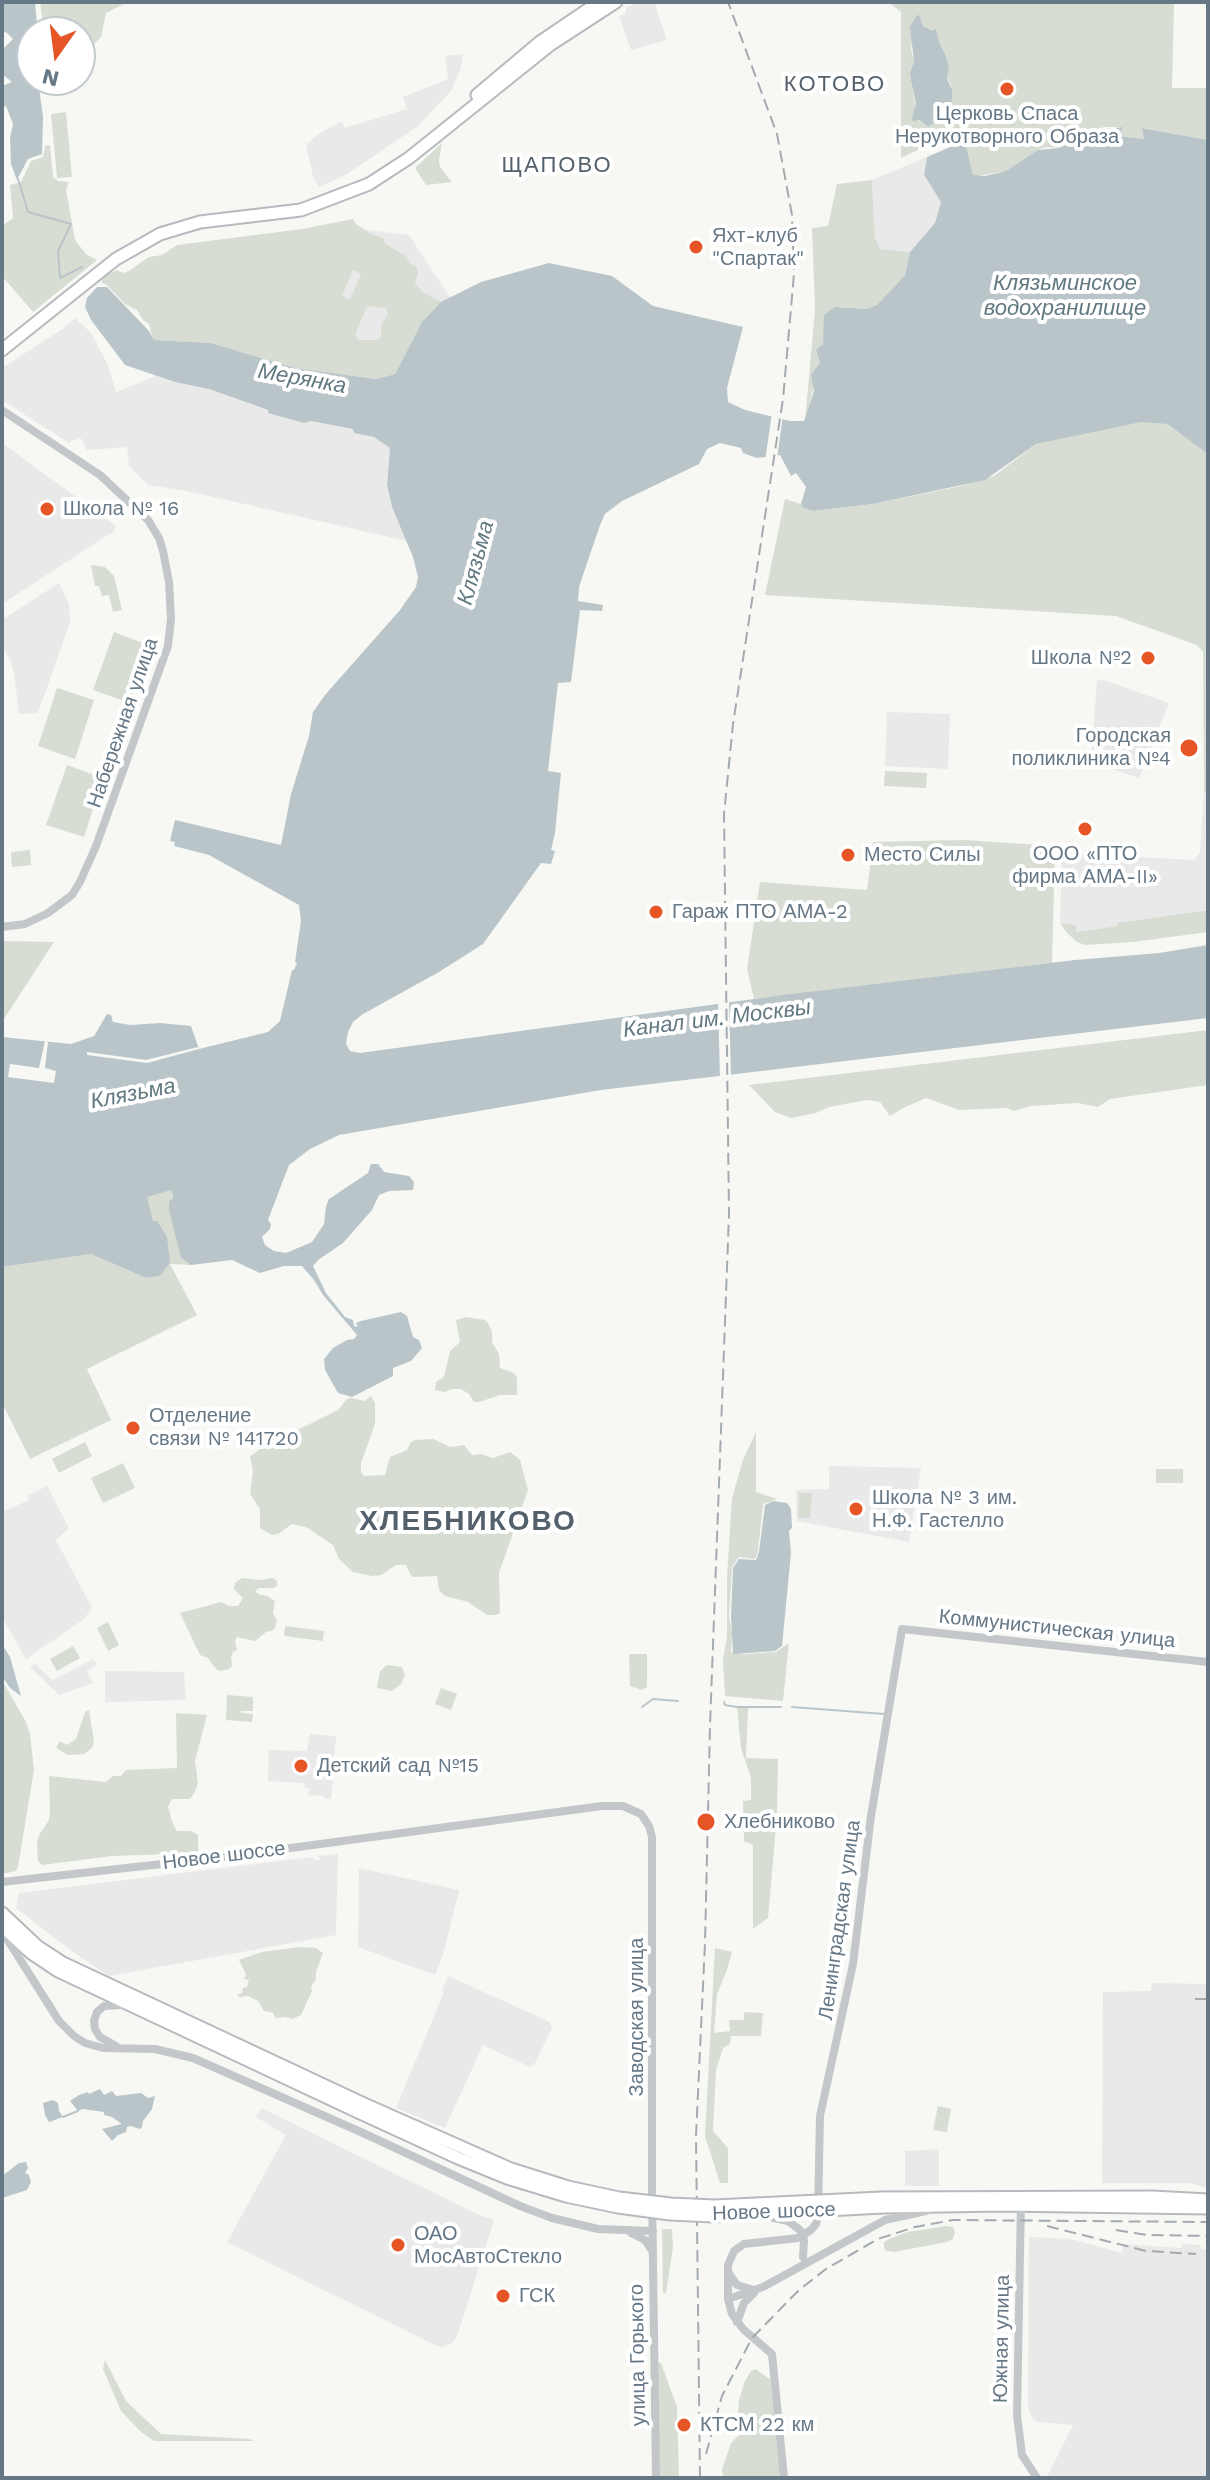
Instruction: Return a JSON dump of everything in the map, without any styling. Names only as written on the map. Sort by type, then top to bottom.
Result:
[{"type":"main road","points":[[2,350],[107,266],[137,245],[160,234],[200,222],[301,210],[369,184],[425,146],[550,45],[608,4]]},
{"type":"main road","points":[[2,1919],[46,1964],[152,2015],[360,2107]]},
{"type":"main road","points":[[2,1919],[63,1963],[360,2107]]},
{"type":"main road","name":"Новое шоссе","points":[[360,2107],[511,2169],[568,2187],[619,2198],[671,2204],[732,2206],[1152,2197],[1208,2200]]},
{"type":"main road","name":"Новое шоссе","points":[[360,2107],[483,2168],[566,2196],[644,2211],[732,2216],[882,2202],[968,2205],[1021,2201],[1208,2208]]},
{"type":"street","name":"Набережная улица","points":[[2,410],[100,475],[148,520],[163,551],[171,619],[168,646],[96,846],[80,882],[72,895],[48,913],[25,924],[2,927]]},
{"type":"street","name":"Коммунистическая улица","points":[[902,1629],[1208,1662]]},
{"type":"street","name":"Ленинградская улица","points":[[727,2272],[729,2258],[738,2248],[756,2242],[798,2238],[811,2230],[818,2216],[820,2116],[853,1964],[871,1816],[902,1629]]},
{"type":"street","name":"Новое шоссе","points":[[2,1882],[224,1857],[602,1806],[623,1806],[635,1810]]},
{"type":"street","name":"Заводская улица","points":[[635,1810],[649,1826],[652,1837],[653,2231]]},
{"type":"street","points":[[2,1893],[12,1881]]},
{"type":"street","points":[[2,1919],[63,2026],[92,2045],[167,2050],[193,2058],[376,2138],[529,2210],[583,2227],[653,2231]]},
{"type":"street","points":[[125,2048],[105,2041],[96,2033],[93,2025],[97,2012],[104,2006],[115,2004],[152,2015]]},
{"type":"street","name":"Южная улица","points":[[1021,2201],[1017,2415],[1022,2455],[1037,2478]]},
{"type":"street","points":[[728,2299],[757,2290],[885,2220],[968,2205]]},
{"type":"street","points":[[627,2231],[645,2223],[653,2209]]},
{"type":"street","points":[[732,2216],[782,2219],[800,2230],[804,2240],[803,2257],[787,2274]]},
{"type":"street","points":[[627,2231],[645,2240],[654,2253]]},
{"type":"street","name":"улица Горького","points":[[653,2231],[656,2478]]},
{"type":"street","points":[[727,2272],[737,2285],[757,2290]]},
{"type":"street","points":[[727,2272],[728,2299],[737,2322],[772,2354],[784,2478]]},
{"type":"street","points":[[737,2322],[744,2303],[757,2290]]},
{"type":"shaded area","points":[[40,2],[128,2],[106,13],[101,37],[96,42],[96,16],[42,16]]},
{"type":"shaded area","points":[[654,2],[667,40],[631,50],[619,16],[625,14],[627,7]]},
{"type":"shaded area","points":[[888,2],[1174,2],[1172,88],[1208,88],[1208,140],[1143,128],[1145,139],[1118,136],[1122,127],[1104,127],[1090,131],[1060,148],[1038,150],[1006,171],[977,176],[973,175],[959,131],[901,158],[901,12]],"holes":[[[915,20],[922,21],[922,25],[930,30],[936,29],[949,67],[947,78],[952,100],[928,127],[918,120],[910,72],[914,62],[911,49]]]},
{"type":"shaded area","points":[[463,54],[451,91],[418,126],[344,176],[319,187],[313,176],[306,145],[341,121],[345,128],[407,109],[403,97],[448,79],[445,56]]},
{"type":"shaded area","points":[[66,112],[72,177],[57,178],[51,114]]},
{"type":"shaded area","points":[[442,143],[440,167],[452,182],[426,185],[415,168]]},
{"type":"shaded area","points":[[50,145],[53,177],[69,182],[66,190],[75,240],[86,254],[97,260],[33,312],[2,276],[2,226],[13,218],[10,185],[21,182],[31,161],[43,157],[45,146]]},
{"type":"shaded area","points":[[927,157],[924,175],[941,202],[935,223],[910,252],[880,249],[875,237],[872,180]]},
{"type":"shaded area","points":[[872,180],[875,237],[880,249],[910,252],[905,275],[877,305],[868,309],[835,307],[823,344],[816,350],[820,363],[805,421],[815,310],[812,228],[828,226],[837,184]]},
{"type":"shaded area","points":[[353,219],[407,257],[418,272],[415,284],[441,302],[422,322],[395,374],[376,379],[295,368],[211,343],[153,340],[149,324],[137,310],[125,304],[102,283],[102,277],[117,270],[123,273],[129,271],[149,257],[162,255],[177,245],[302,229]],"holes":[[[353,270],[361,274],[350,300],[342,296]],[[367,306],[386,308],[388,314],[381,325],[381,337],[376,340],[359,340],[355,335]]]},
{"type":"shaded area","points":[[359,229],[409,235],[450,297],[476,321],[295,368]]},
{"type":"shaded area","points":[[75,318],[91,333],[107,363],[116,392],[156,376],[209,389],[304,423],[311,421],[354,429],[354,433],[374,437],[390,448],[387,485],[392,507],[407,541],[148,485],[129,466],[127,447],[87,450],[80,437],[69,443],[2,400],[2,368]]},
{"type":"shaded area","points":[[1146,421],[1166,424],[1208,453],[1208,791],[1204,791],[1203,651],[1197,645],[1116,616],[765,595],[785,499],[813,511],[873,504],[961,486],[994,476],[1036,444]]},
{"type":"shaded area","name":"Школа № 16","points":[[2,443],[116,526],[114,531],[2,604]]},
{"type":"shaded area","points":[[91,565],[105,567],[114,576],[122,610],[113,612],[109,595],[102,596],[99,586],[95,586]]},
{"type":"shaded area","points":[[59,583],[69,604],[70,622],[38,713],[19,714],[14,673],[2,645],[2,620]]},
{"type":"shaded area","points":[[114,632],[151,646],[130,703],[93,690]]},
{"type":"shaded area","points":[[1097,680],[1169,703],[1139,778],[1091,762]]},
{"type":"shaded area","points":[[57,688],[94,700],[75,759],[38,746]]},
{"type":"shaded area","points":[[887,712],[950,714],[948,769],[885,766]]},
{"type":"shaded area","points":[[67,765],[103,778],[84,837],[46,825]]},
{"type":"shaded area","points":[[885,771],[927,773],[926,788],[884,786]]},
{"type":"shaded area","points":[[1204,791],[1208,791],[1208,910],[1075,932],[1075,925],[1060,923],[1062,853],[1194,860],[1200,853]]},
{"type":"shaded area","points":[[965,840],[1055,846],[1052,963],[754,999],[747,969],[760,882],[867,890],[873,842]]},
{"type":"shaded area","points":[[30,850],[31,865],[12,867],[11,852]]},
{"type":"shaded area","points":[[1208,910],[1208,932],[1133,942],[1085,945],[1077,942],[1060,923],[1076,925],[1076,932]]},
{"type":"shaded area","points":[[2,941],[54,942],[2,1022]]},
{"type":"shaded area","points":[[1208,1030],[1208,1085],[1110,1099],[1098,1107],[1078,1103],[1031,1106],[1014,1111],[1006,1108],[959,1110],[926,1098],[890,1116],[880,1102],[867,1100],[791,1118],[775,1112],[749,1085]]},
{"type":"shaded area","points":[[171,1189],[181,1258],[191,1265],[170,1264],[197,1315],[87,1369],[111,1420],[30,1459],[2,1403],[2,1267],[91,1254],[146,1278],[160,1276],[170,1263],[146,1196]]},
{"type":"shaded area","points":[[466,1317],[488,1323],[492,1342],[499,1354],[500,1368],[517,1377],[517,1395],[500,1395],[474,1402],[461,1389],[435,1390],[436,1382],[444,1377],[450,1351],[460,1342],[456,1320]]},
{"type":"shaded area","points":[[371,1396],[375,1403],[375,1424],[361,1463],[364,1476],[385,1475],[390,1457],[407,1450],[415,1440],[433,1439],[450,1447],[464,1445],[472,1455],[493,1458],[510,1452],[520,1460],[528,1490],[499,1573],[500,1613],[487,1615],[468,1602],[445,1596],[439,1590],[437,1576],[413,1577],[406,1565],[396,1565],[381,1575],[353,1572],[339,1559],[333,1545],[306,1527],[292,1524],[272,1535],[260,1528],[260,1509],[250,1494],[253,1471],[250,1457],[261,1448],[338,1410],[347,1399],[364,1401]]},
{"type":"shaded area","points":[[756,1432],[756,1492],[777,1499],[763,1504],[755,1559],[739,1557],[732,1567],[729,1616],[731,1652],[776,1652],[789,1643],[783,1701],[725,1696],[723,1660],[727,1637],[732,1498],[743,1460]]},
{"type":"shaded area","points":[[85,1442],[92,1456],[59,1473],[52,1459]]},
{"type":"shaded area","points":[[123,1463],[135,1488],[103,1503],[91,1478]]},
{"type":"shaded area","name":"Школа № 3 им. Н.Ф. Гастелло","points":[[829,1466],[921,1468],[909,1542],[797,1521],[796,1490],[829,1489]]},
{"type":"shaded area","points":[[1156,1469],[1183,1469],[1183,1483],[1156,1483]]},
{"type":"shaded area","points":[[47,1486],[69,1528],[56,1540],[92,1608],[84,1619],[26,1659],[2,1617],[2,1512],[29,1500],[27,1496]]},
{"type":"shaded area","points":[[799,1493],[812,1493],[810,1518],[798,1518]]},
{"type":"shaded area","points":[[242,1578],[273,1578],[277,1581],[277,1586],[273,1588],[255,1591],[275,1601],[273,1613],[277,1621],[274,1630],[255,1641],[237,1637],[237,1650],[231,1657],[232,1666],[220,1671],[208,1658],[200,1655],[180,1613],[221,1602],[238,1606],[243,1598],[234,1589],[235,1583]]},
{"type":"shaded area","points":[[108,1622],[119,1645],[108,1651],[97,1628]]},
{"type":"shaded area","points":[[285,1626],[324,1631],[323,1641],[284,1636]]},
{"type":"shaded area","points":[[73,1646],[80,1658],[57,1671],[50,1659]]},
{"type":"shaded area","points":[[629,1654],[647,1654],[647,1687],[642,1690],[630,1686]]},
{"type":"shaded area","points":[[94,1659],[97,1665],[87,1671],[93,1683],[59,1695],[30,1667],[35,1664],[52,1680]]},
{"type":"shaded area","points":[[387,1665],[402,1667],[405,1675],[401,1684],[392,1691],[377,1688],[380,1671]]},
{"type":"shaded area","points":[[105,1671],[184,1672],[186,1700],[105,1702]]},
{"type":"shaded area","points":[[2,1680],[26,1722],[34,1770],[18,1867],[16,1871],[2,1874]]},
{"type":"shaded area","points":[[441,1688],[457,1694],[451,1710],[435,1704]]},
{"type":"shaded area","points":[[227,1695],[253,1697],[253,1711],[241,1711],[253,1714],[252,1722],[226,1720]]},
{"type":"shaded area","points":[[737,1706],[748,1707],[746,1758],[778,1759],[777,1816],[768,1918],[753,1929],[753,1845],[744,1841],[743,1801],[751,1800],[751,1778],[741,1748]]},
{"type":"shaded area","points":[[89,1710],[94,1742],[92,1748],[84,1754],[68,1755],[56,1748],[60,1741],[67,1745],[76,1739],[85,1712]]},
{"type":"shaded area","points":[[176,1713],[207,1715],[195,1761],[198,1783],[195,1792],[190,1799],[172,1799],[168,1807],[177,1831],[191,1831],[198,1835],[198,1853],[112,1856],[42,1865],[38,1861],[37,1843],[49,1820],[49,1776],[106,1782],[113,1776],[121,1776],[126,1770],[177,1768]]},
{"type":"shaded area","name":"Детский сад №15","points":[[310,1734],[336,1736],[331,1799],[308,1795],[309,1788],[305,1788],[304,1783],[268,1781],[269,1750],[307,1751]]},
{"type":"shaded area","points":[[338,1854],[336,1935],[109,1976],[16,1908],[19,1893],[313,1857],[314,1861],[320,1860],[319,1856]]},
{"type":"shaded area","points":[[359,1868],[459,1890],[444,1952],[435,1975],[358,1947]]},
{"type":"shaded area","points":[[316,1948],[323,1953],[301,2015],[292,2019],[277,2018],[274,2013],[264,2011],[258,2001],[237,1995],[247,1987],[249,1980],[244,1979],[246,1974],[239,1960],[262,1952]]},
{"type":"shaded area","points":[[715,1948],[732,1952],[717,1994],[714,2033],[730,2031],[729,2020],[744,2020],[744,2012],[763,2013],[761,2036],[731,2036],[730,2044],[723,2048],[716,2070],[713,2131],[728,2148],[728,2183],[720,2183],[705,2136]]},
{"type":"shaded area","points":[[448,1976],[550,2022],[552,2028],[534,2065],[530,2067],[483,2045],[445,2128],[396,2108]]},
{"type":"shaded area","points":[[1152,1983],[1208,1984],[1208,2189],[1191,2183],[1102,2183],[1103,1992],[1151,1991]]},
{"type":"shaded area","points":[[938,2106],[951,2109],[947,2132],[933,2130]]},
{"type":"shaded area","points":[[261,2108],[494,2220],[457,2337],[451,2344],[442,2347],[435,2345],[227,2242],[286,2135],[256,2117]]},
{"type":"shaded area","points":[[939,2149],[939,2186],[905,2186],[905,2151]]},
{"type":"shaded area","points":[[953,2227],[955,2232],[953,2239],[947,2242],[894,2252],[884,2248],[884,2242],[907,2232]]},
{"type":"shaded area","points":[[662,2229],[672,2229],[673,2247],[666,2293],[663,2293]]},
{"type":"shaded area","points":[[1029,2237],[1071,2239],[1122,2253],[1123,2244],[1181,2248],[1182,2244],[1200,2245],[1202,2249],[1208,2249],[1208,2478],[1047,2477],[1073,2425],[1037,2422],[1031,2417],[1028,2407]]},
{"type":"shaded area","points":[[105,2360],[126,2401],[161,2434],[254,2441],[154,2441],[121,2411],[103,2369]]},
{"type":"shaded area","points":[[657,2362],[661,2363],[677,2407],[679,2478],[658,2478]]},
{"type":"shaded area","points":[[755,2369],[770,2379],[781,2478],[723,2478],[722,2469],[731,2443],[743,2431],[745,2415],[731,2429],[744,2383]]},
{"type":"water","points":[[2,2],[35,2],[36,16],[16,16],[16,96],[40,96],[42,154],[28,159],[17,180],[11,164],[13,124],[6,106],[2,108],[2,86],[12,82],[2,74],[2,50],[13,39],[6,32],[2,33]]},
{"type":"water","points":[[919,15],[923,26],[936,29],[949,67],[947,78],[952,90],[952,100],[945,115],[928,127],[912,118],[916,104],[910,72],[914,62],[910,27]]},
{"type":"water","name":"Клязьминское водохранилище","points":[[1123,127],[1118,136],[1144,139],[1142,128],[1208,140],[1208,454],[1167,424],[1141,422],[1036,444],[985,480],[873,504],[813,511],[803,508],[801,504],[806,487],[796,473],[791,476],[780,455],[757,458],[743,453],[741,448],[720,443],[707,449],[699,464],[622,501],[605,514],[579,587],[578,601],[603,605],[602,611],[580,610],[571,682],[558,683],[548,771],[561,773],[551,850],[555,851],[551,864],[541,863],[483,944],[363,1014],[353,1022],[346,1044],[350,1051],[360,1053],[783,995],[1208,945],[1208,1018],[601,1090],[339,1135],[310,1149],[289,1165],[268,1220],[270,1229],[262,1237],[265,1245],[274,1251],[286,1253],[312,1242],[324,1224],[329,1199],[368,1173],[371,1164],[378,1164],[384,1172],[409,1176],[414,1182],[413,1190],[389,1191],[379,1195],[372,1210],[343,1243],[313,1266],[326,1293],[345,1317],[353,1320],[354,1326],[358,1327],[356,1323],[361,1321],[401,1312],[407,1316],[413,1337],[419,1340],[422,1348],[411,1361],[393,1368],[393,1376],[352,1397],[338,1393],[325,1370],[324,1359],[333,1348],[357,1335],[302,1266],[284,1266],[260,1273],[232,1260],[191,1265],[181,1258],[169,1210],[173,1197],[171,1190],[147,1197],[153,1221],[157,1221],[167,1237],[170,1263],[160,1276],[146,1278],[91,1254],[2,1267],[2,1037],[71,1044],[94,1036],[107,1014],[111,1015],[113,1022],[130,1025],[160,1023],[191,1026],[199,1049],[268,1032],[280,1021],[292,970],[297,963],[301,921],[299,905],[209,855],[174,846],[175,842],[170,841],[175,820],[281,845],[313,712],[400,610],[416,587],[418,577],[387,485],[390,448],[374,437],[354,433],[353,429],[311,421],[304,423],[268,413],[268,410],[209,389],[175,382],[125,365],[91,320],[85,307],[87,298],[97,287],[107,287],[154,340],[211,343],[295,368],[376,379],[395,374],[422,322],[441,302],[481,282],[549,263],[612,276],[653,306],[743,327],[727,388],[728,402],[745,410],[790,421],[804,421],[814,391],[811,375],[820,363],[816,350],[823,344],[824,315],[835,307],[867,309],[877,305],[905,275],[910,252],[935,223],[941,202],[924,175],[927,157],[962,142],[966,146],[973,175],[985,176],[1006,171],[1038,150],[1060,148],[1090,131]]},
{"type":"water","points":[[773,1501],[787,1503],[791,1509],[791,1553],[782,1646],[775,1651],[733,1654],[733,1568],[739,1559],[756,1560],[765,1505]]},
{"type":"water","points":[[2,1644],[10,1657],[21,1696],[4,1679]]},
{"type":"water","points":[[100,2089],[104,2095],[112,2091],[116,2096],[141,2093],[148,2098],[155,2096],[142,2127],[127,2127],[126,2132],[112,2141],[102,2129],[122,2124],[104,2115],[104,2112],[78,2111],[70,2101]]},
{"type":"water","points":[[53,2100],[58,2103],[63,2117],[49,2122],[43,2103]]},
{"type":"water","points":[[26,2162],[28,2168],[25,2173],[31,2182],[27,2190],[2,2198],[2,2176],[19,2163]]},
{"type":"pier","points":[[772,413],[783,415],[777,459],[765,461]]},
{"type":"pier","points":[[729,998],[731,1079],[720,1080],[718,1000]]},
{"type":"pier","points":[[45,1041],[48,1042],[45,1068],[56,1071],[54,1083],[8,1077],[10,1064],[39,1068]]},
{"type":"pier","points":[[198,1047],[147,1063],[87,1055],[87,1052],[146,1060]]},
{"type":"waterway","name":"Мерянка","points":[[18,179],[28,212],[71,224],[58,251],[60,278],[82,267]]},
{"type":"waterway","points":[[642,1707],[653,1699],[678,1701]]},
{"type":"waterway","points":[[724,1702],[725,1705],[737,1707],[781,1707]]},
{"type":"waterway","points":[[792,1707],[884,1714]]},
{"type":"waterway","points":[[63,2117],[78,2111]]},
{"type":"railway","points":[[700,2478],[696,2136],[729,1214],[724,814],[733,724],[783,399],[794,274],[792,215],[777,134],[728,2]]},
{"type":"railway","points":[[1195,1999],[1208,1999]]},
{"type":"railway","points":[[706,2454],[722,2396],[752,2338],[799,2290],[826,2269],[878,2239],[915,2227],[953,2220],[1208,2222]]},
{"type":"railway","points":[[1047,2226],[1146,2251],[1196,2254]]},
{"type":"railway","points":[[1116,2230],[1147,2235],[1208,2236]]},
{"type":"place","name":"Церковь Спаса Нерукотворного Образа","points":[[1007,89]]},
{"type":"place","name":"Яхт-клуб \"Спартак\"","points":[[696,247]]},
{"type":"place","name":"Школа № 16","points":[[47,509]]},
{"type":"place","name":"Школа №2","points":[[1148,658]]},
{"type":"place","name":"Городская поликлиника №4","points":[[1189,748]]},
{"type":"place","name":"ООО «ПТО фирма АМА-II»","points":[[1085,829]]},
{"type":"place","name":"Место Силы","points":[[848,855]]},
{"type":"place","name":"Гараж ПТО АМА-2","points":[[656,912]]},
{"type":"place","name":"Отделение связи № 141720","points":[[133,1428]]},
{"type":"place","name":"Школа № 3 им. Н.Ф. Гастелло","points":[[856,1509]]},
{"type":"place","name":"Детский сад №15","points":[[301,1766]]},
{"type":"place","name":"Хлебниково","points":[[706,1822]]},
{"type":"place","name":"ОАО МосАвтоСтекло","points":[[398,2245]]},
{"type":"place","name":"ГСК","points":[[503,2296]]},
{"type":"place","name":"КТСМ 22 км","points":[[684,2425]]},
{"type":"district","name":"КОТОВО","points":[[835,85]]},
{"type":"district","name":"ЩАПОВО","points":[[557,166]]},
{"type":"district","name":"ХЛЕБНИКОВО","points":[[468,1522]]},
{"type":"water label","name":"Клязьма","points":[[476,563]]},
{"type":"water label","name":"Канал им. Москвы","points":[[717,1019]]},
{"type":"water label","name":"Клязьма","points":[[133,1094]]}]
